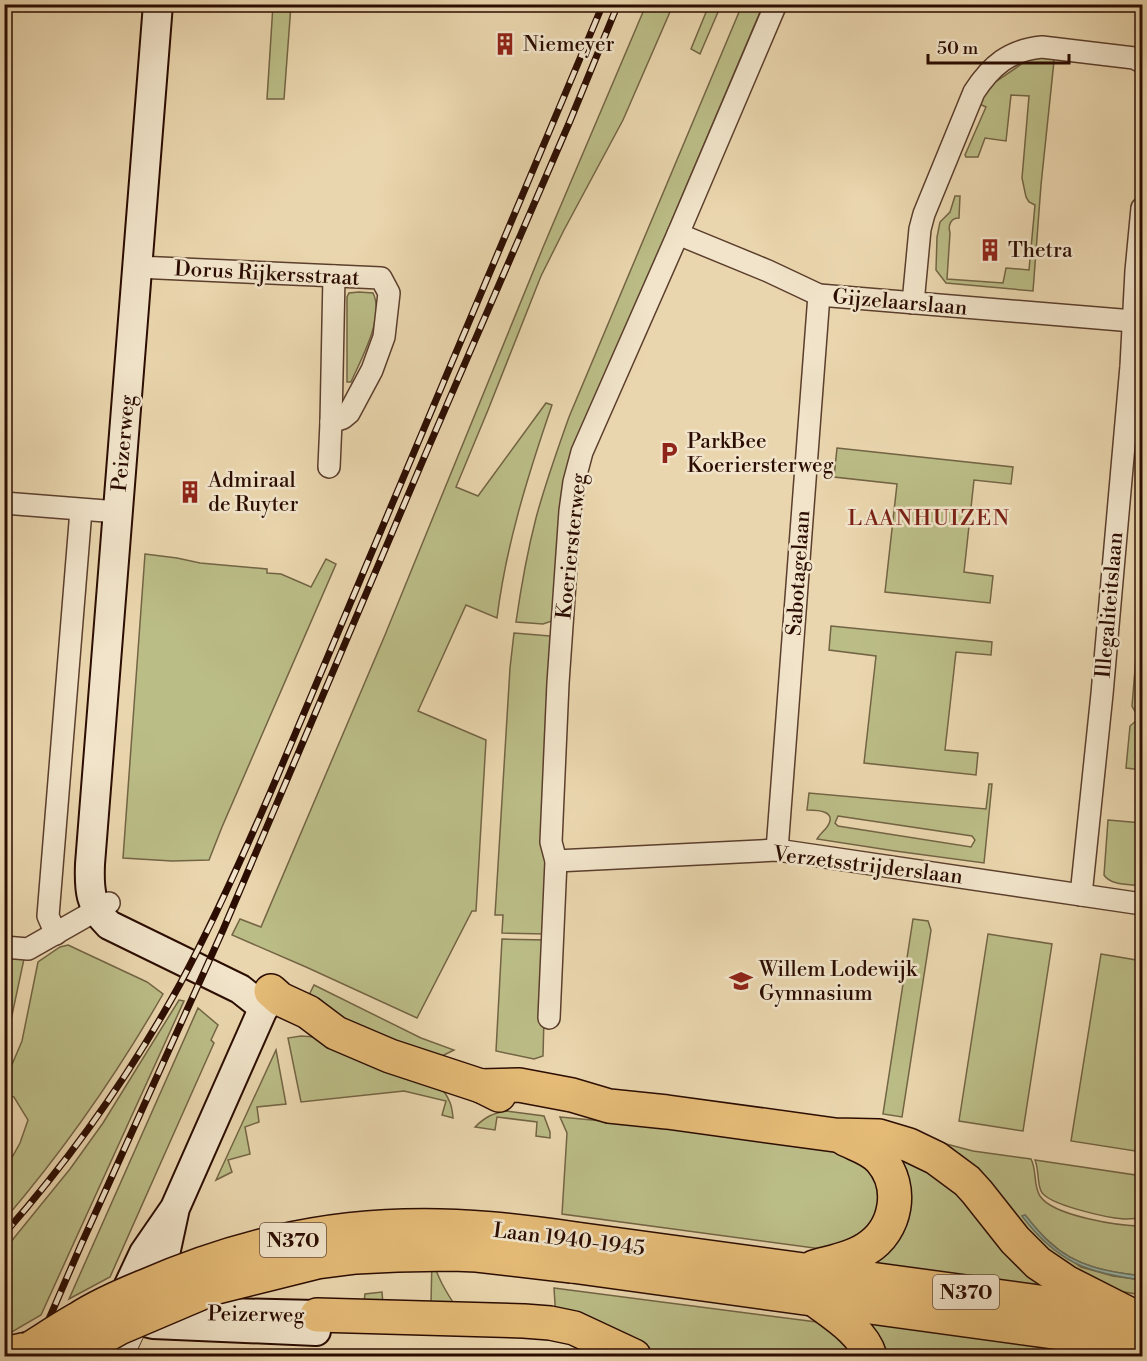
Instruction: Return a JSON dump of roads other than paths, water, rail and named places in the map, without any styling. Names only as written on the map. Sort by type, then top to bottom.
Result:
[{"type":"highway","name":"N370","points":[[267,999],[273,1016],[302,1029],[336,1033],[390,1056],[475,1084],[516,1103],[570,1112],[609,1106],[667,1112],[835,1135],[879,1136],[909,1145],[936,1158],[978,1191],[1015,1240],[1038,1263],[1133,1329]]},
{"type":"highway","name":"N370","points":[[809,1284],[841,1260],[867,1248],[878,1240],[888,1227],[893,1213],[895,1194],[889,1173],[881,1160],[869,1150],[835,1135]]},
{"type":"highway","name":"Laan 1940-1945","points":[[18,1353],[123,1296],[171,1275],[235,1253],[317,1235],[402,1226],[479,1227],[574,1252],[1133,1329]]},
{"type":"highway","name":"Laan 1940-1945","points":[[69,1356],[119,1328],[213,1288],[316,1262],[387,1255],[574,1252]]},
{"type":"highway","points":[[809,1284],[866,1345],[870,1356]]},
{"type":"highway","points":[[316,1323],[546,1340],[623,1352]]},
{"type":"highway","points":[[1077,1356],[1133,1329]]},
{"type":"main road","name":"Peizerweg","points":[[158,4],[90,864],[91,881],[98,891],[103,906],[101,918],[109,925],[267,999]]},
{"type":"main road","points":[[134,1308],[164,1259],[175,1208],[267,999]]},
{"type":"main road","name":"Peizerweg","points":[[134,1308],[316,1323]]},
{"type":"street","name":"Koeriersterweg","points":[[549,1018],[556,861],[551,842],[558,694],[570,511],[574,482],[582,452],[776,4]]},
{"type":"street","points":[[913,303],[924,214],[974,92],[986,75],[1013,54],[1028,48],[1042,47],[1134,58],[1143,62]]},
{"type":"street","name":"Illegaliteitslaan","points":[[1081,895],[1102,694],[1143,208]]},
{"type":"street","name":"Gijzelaarslaan","points":[[678,234],[819,295],[1133,321]]},
{"type":"street","name":"Dorus Rijkersstraat","points":[[137,267],[381,278],[389,293],[384,337],[372,370],[349,413],[332,422]]},
{"type":"street","points":[[329,467],[332,422],[334,276]]},
{"type":"street","name":"Sabotagelaan","points":[[777,850],[819,295]]},
{"type":"street","points":[[4,503],[118,512]]},
{"type":"street","points":[[56,934],[48,916],[81,510]]},
{"type":"street","name":"Verzetsstrijderslaan","points":[[556,861],[777,850],[1143,904]]},
{"type":"street","points":[[4,946],[28,949],[103,906]]},
{"type":"street","points":[[96,1356],[134,1308]]},
{"type":"street","points":[[120,1356],[134,1308]]},
{"type":"railway","points":[[4,1234],[77,1145],[121,1082],[180,984],[206,933],[277,777],[603,4]]},
{"type":"railway","points":[[33,1356],[223,930],[618,4]]},
{"type":"place","name":"Niemeyer","points":[[505,44]]},
{"type":"place","name":"Thetra","points":[[990,250]]},
{"type":"place","name":"ParkBee Koeriersterweg","points":[[669,453]]},
{"type":"place","name":"Admiraal de Ruyter","points":[[190,492]]},
{"type":"place","name":"Willem Lodewijk Gymnasium","points":[[741,981]]},
{"type":"district","name":"LAANHUIZEN","points":[[929,517]]}]
